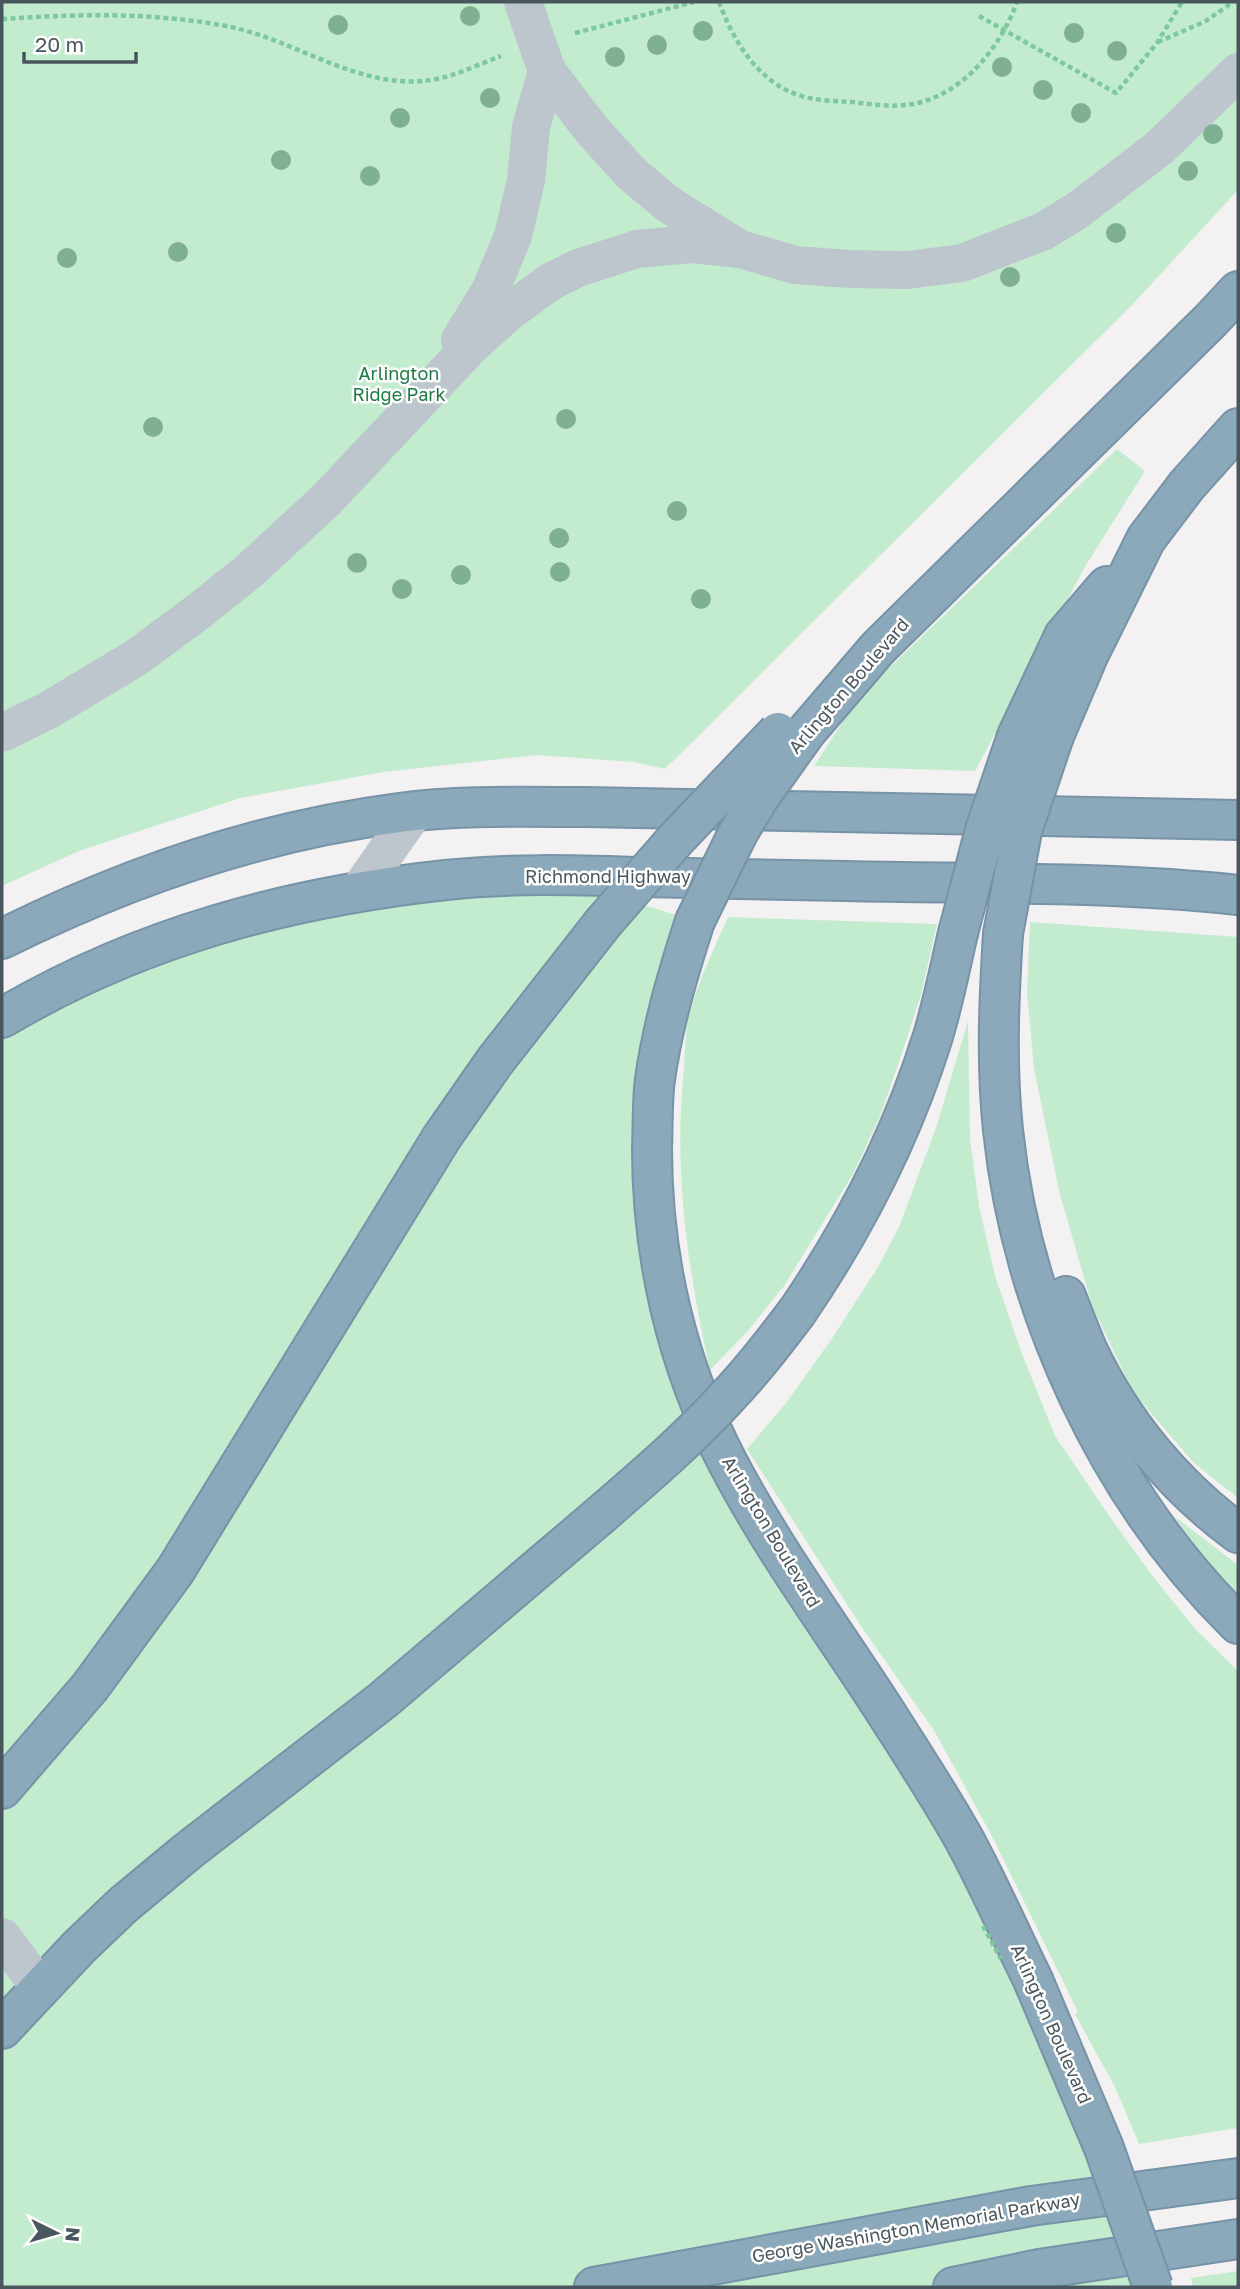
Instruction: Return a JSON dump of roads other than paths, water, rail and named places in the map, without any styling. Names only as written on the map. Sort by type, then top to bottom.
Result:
[{"type":"highway","name":"Arlington Boulevard","points":[[1153,2287],[1104,2148],[1033,1980],[963,1837],[889,1716],[763,1527],[727,1462],[696,1396],[679,1345],[656,1236],[652,1182],[655,1083],[675,982],[695,921],[738,832],[759,798],[792,732],[1238,291]]},
{"type":"highway","points":[[2,2029],[40,1987],[123,1905],[188,1851],[383,1700],[597,1518],[687,1438],[763,1358],[827,1268],[853,1224],[895,1139],[933,1036],[985,830],[1035,736],[1088,656],[1146,540],[1188,485],[1238,428]]},
{"type":"highway","points":[[2,1789],[90,1687],[175,1571],[442,1138],[495,1061],[603,923],[723,787],[792,732]]},
{"type":"highway","points":[[1035,736],[1022,831],[1003,934],[997,1024],[1003,1131],[1010,1180],[1026,1254],[1044,1313],[1089,1419],[1116,1468],[1153,1522],[1199,1581],[1238,1623]]},
{"type":"highway","points":[[2,939],[57,911],[205,856],[271,837],[335,823],[414,812],[585,807],[1238,820]]},
{"type":"highway","name":"Richmond Highway","points":[[2,1018],[47,991],[118,958],[199,928],[263,910],[358,892],[448,880],[548,875],[1060,886],[1194,890],[1238,895]]},
{"type":"highway","points":[[1010,1180],[1059,1279],[1089,1352],[1128,1419],[1159,1461],[1216,1516],[1238,1533]]},
{"type":"highway","name":"George Washington Memorial Parkway","points":[[594,2287],[1031,2206],[1238,2178]]},
{"type":"highway","points":[[953,2287],[1039,2269],[1238,2238]]},
{"type":"lane","points":[[523,2],[547,71],[591,129],[639,181],[693,221],[740,248]]},
{"type":"lane","points":[[431,386],[490,291],[508,251],[526,180],[531,127],[547,71]]},
{"type":"lane","points":[[2,733],[49,710],[137,657],[273,551],[386,439],[431,386],[472,345],[509,312],[550,282],[571,271],[627,252],[666,245],[740,248],[795,265],[849,269],[907,270],[962,263],[1044,231],[1078,210],[1158,149],[1235,72]]},
{"type":"lane","points":[[358,892],[414,812]]},
{"type":"lane","points":[[2,1937],[40,1987]]},
{"type":"park label","name":"Arlington Ridge Park","points":[[399,384]]}]
